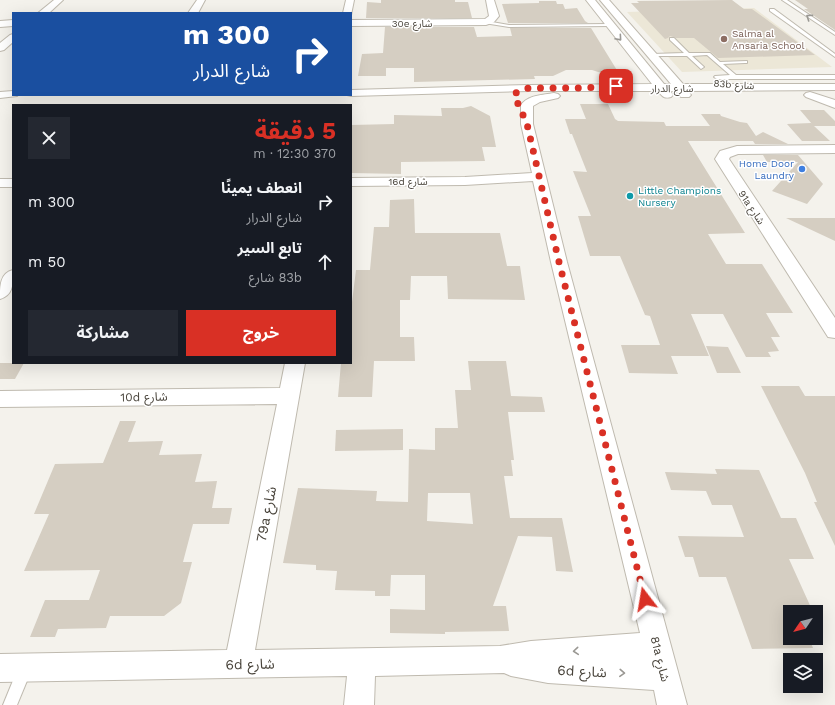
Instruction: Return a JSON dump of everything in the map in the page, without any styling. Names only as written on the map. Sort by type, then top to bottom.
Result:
[{"type":"street","points":[[43,12],[59,0]]},
{"type":"street","points":[[194,12],[201,0]]},
{"type":"street","points":[[348,12],[350,0]]},
{"type":"street","points":[[486,22],[494,18],[490,0]]},
{"type":"street","points":[[590,0],[608,26],[665,92]]},
{"type":"street","name":"83b شارع","points":[[604,0],[654,56],[682,92]]},
{"type":"street","name":"30e شارع","points":[[352,24],[486,22]]},
{"type":"street","points":[[0,25],[12,24]]},
{"type":"street","points":[[0,48],[12,38]]},
{"type":"street","points":[[582,88],[624,85],[639,80],[642,74],[630,57],[631,51]]},
{"type":"street","name":"83b شارع","points":[[654,56],[666,62],[685,76],[720,84],[771,87]]},
{"type":"street","name":"شارع الدرار","points":[[682,92],[771,87],[835,87]]},
{"type":"street","points":[[514,95],[517,92],[529,88]]},
{"type":"street","name":"شارع الدرار","points":[[364,93],[529,88],[582,88],[665,92]]},
{"type":"street","name":"شارع الدرار","points":[[352,93],[554,96],[682,92],[835,95]]},
{"type":"street","points":[[0,95],[12,94]]},
{"type":"street","name":"81a شارع","points":[[514,95],[527,124],[672,705]]},
{"type":"street","points":[[810,95],[835,104]]},
{"type":"street","name":"81a شارع","points":[[527,124],[527,105],[529,102],[540,98],[554,96]]},
{"type":"street","name":"91a شارع","points":[[835,149],[737,150],[725,154],[722,159],[835,332]]},
{"type":"street","name":"16d شارع","points":[[352,182],[465,181],[488,184],[540,181]]},
{"type":"street","points":[[0,183],[12,183]]},
{"type":"street","points":[[0,293],[12,276]]},
{"type":"street","name":"79a شارع","points":[[238,664],[295,364]]},
{"type":"street","name":"10d شارع","points":[[0,398],[288,396]]},
{"type":"street","name":"6d شارع","points":[[12,668],[500,660],[531,654],[656,645]]},
{"type":"street","name":"6d شارع","points":[[500,660],[548,669],[664,676]]},
{"type":"street","points":[[359,705],[362,662]]},
{"type":"lane","points":[[784,0],[835,34]]},
{"type":"lane","points":[[772,10],[835,56]]},
{"type":"lane","points":[[486,22],[515,26],[608,26]]},
{"type":"lane","points":[[672,39],[701,67]]},
{"type":"lane","points":[[654,56],[708,54],[735,77]]},
{"type":"lane","points":[[720,63],[745,62]]},
{"type":"lane","points":[[717,77],[835,77]]},
{"type":"lane","points":[[799,87],[809,80],[825,77]]},
{"type":"lane","points":[[10,705],[12,668]]},
{"type":"shaded area","name":"Salma al Ansaria School","points":[[754,8],[832,67],[682,72],[627,12]]},
{"type":"building","points":[[381,0],[455,0],[455,2],[468,2],[472,18],[366,18],[367,2],[381,3]]},
{"type":"building","name":"Salma al Ansaria School","points":[[732,0],[744,9],[752,9],[815,55],[718,58],[694,38],[676,38],[670,36],[665,39],[631,3],[639,3],[637,1]]},
{"type":"building","points":[[795,0],[835,0],[835,30],[804,9],[808,9]]},
{"type":"building","points":[[539,1],[556,1],[557,4],[563,4],[565,9],[577,8],[585,21],[588,23],[508,23],[502,4],[539,3]]},
{"type":"building","points":[[385,27],[474,27],[477,37],[512,36],[510,28],[591,28],[623,80],[592,70],[566,70],[553,76],[534,76],[535,79],[414,82],[414,68],[386,68],[386,76],[358,76],[362,54],[383,53]]},
{"type":"building","points":[[580,104],[608,104],[615,119],[618,121],[664,122],[666,126],[710,126],[701,114],[720,114],[721,116],[747,123],[756,136],[763,132],[788,144],[755,144],[753,141],[688,141],[745,233],[708,234],[726,264],[762,264],[793,313],[766,313],[780,337],[771,337],[779,351],[768,352],[771,357],[746,357],[723,314],[691,314],[709,356],[671,356],[678,374],[629,373],[621,345],[660,345],[650,316],[645,315],[620,256],[590,256],[578,216],[591,216],[573,171],[587,172],[565,119],[586,119]]},
{"type":"building","points":[[471,106],[490,116],[496,147],[482,147],[485,161],[401,162],[401,174],[352,173],[352,125],[394,124],[394,115],[442,116],[441,108],[463,108]]},
{"type":"building","points":[[800,110],[824,110],[835,121],[835,126],[814,126],[830,141],[802,141],[787,124],[812,124]]},
{"type":"building","points":[[763,155],[798,155],[823,184],[807,204],[772,191],[798,162],[767,162]]},
{"type":"building","points":[[414,199],[415,233],[500,233],[507,266],[520,266],[525,300],[448,299],[447,276],[411,276],[410,300],[400,300],[400,337],[414,337],[415,361],[374,361],[372,397],[338,397],[341,364],[352,364],[352,302],[356,270],[370,270],[374,227],[389,227],[390,200]]},
{"type":"building","points":[[786,218],[835,218],[835,241]]},
{"type":"building","points":[[706,346],[728,347],[741,373],[717,373]]},
{"type":"building","points":[[468,361],[506,361],[511,396],[542,397],[545,412],[508,412],[514,460],[511,460],[513,476],[504,476],[510,518],[562,518],[573,572],[556,571],[552,537],[518,536],[493,606],[506,606],[509,631],[445,632],[445,634],[390,633],[390,609],[425,610],[425,575],[391,575],[390,596],[375,596],[375,591],[335,590],[337,571],[316,570],[316,565],[283,563],[298,488],[377,491],[376,501],[408,502],[409,449],[435,450],[435,428],[458,428],[455,390],[471,390]],"holes":[[[428,493],[470,493],[473,524],[427,521]]]},
{"type":"building","points":[[0,363],[23,364],[15,379],[0,379]]},
{"type":"building","points":[[761,386],[799,386],[805,396],[835,396],[835,546],[814,502],[817,502],[805,473]]},
{"type":"building","points":[[120,421],[136,421],[128,442],[163,441],[159,455],[202,454],[195,482],[217,481],[212,508],[232,508],[229,524],[193,524],[183,562],[192,562],[181,603],[164,616],[110,616],[106,628],[58,629],[55,637],[30,637],[45,600],[89,600],[100,570],[24,571],[49,514],[34,514],[55,464],[103,463]]},
{"type":"building","points":[[403,429],[403,450],[335,451],[336,430]]},
{"type":"building","points":[[715,469],[759,470],[781,518],[796,518],[814,559],[789,559],[810,605],[783,605],[783,645],[812,645],[813,648],[752,649],[726,577],[699,577],[693,557],[685,557],[678,536],[744,537],[732,505],[712,505],[706,491],[671,490],[665,472],[717,474]]},
{"type":"place","name":"Salma al Ansaria School","points":[[724,39]]},
{"type":"place","name":"Home Door Laundry","points":[[802,169]]},
{"type":"place","name":"Little Champions Nursery","points":[[630,196]]},
{"type":"route","points":[[616,86],[582,88],[529,88],[517,92],[514,95],[527,124],[559,262],[645,599]]}]
